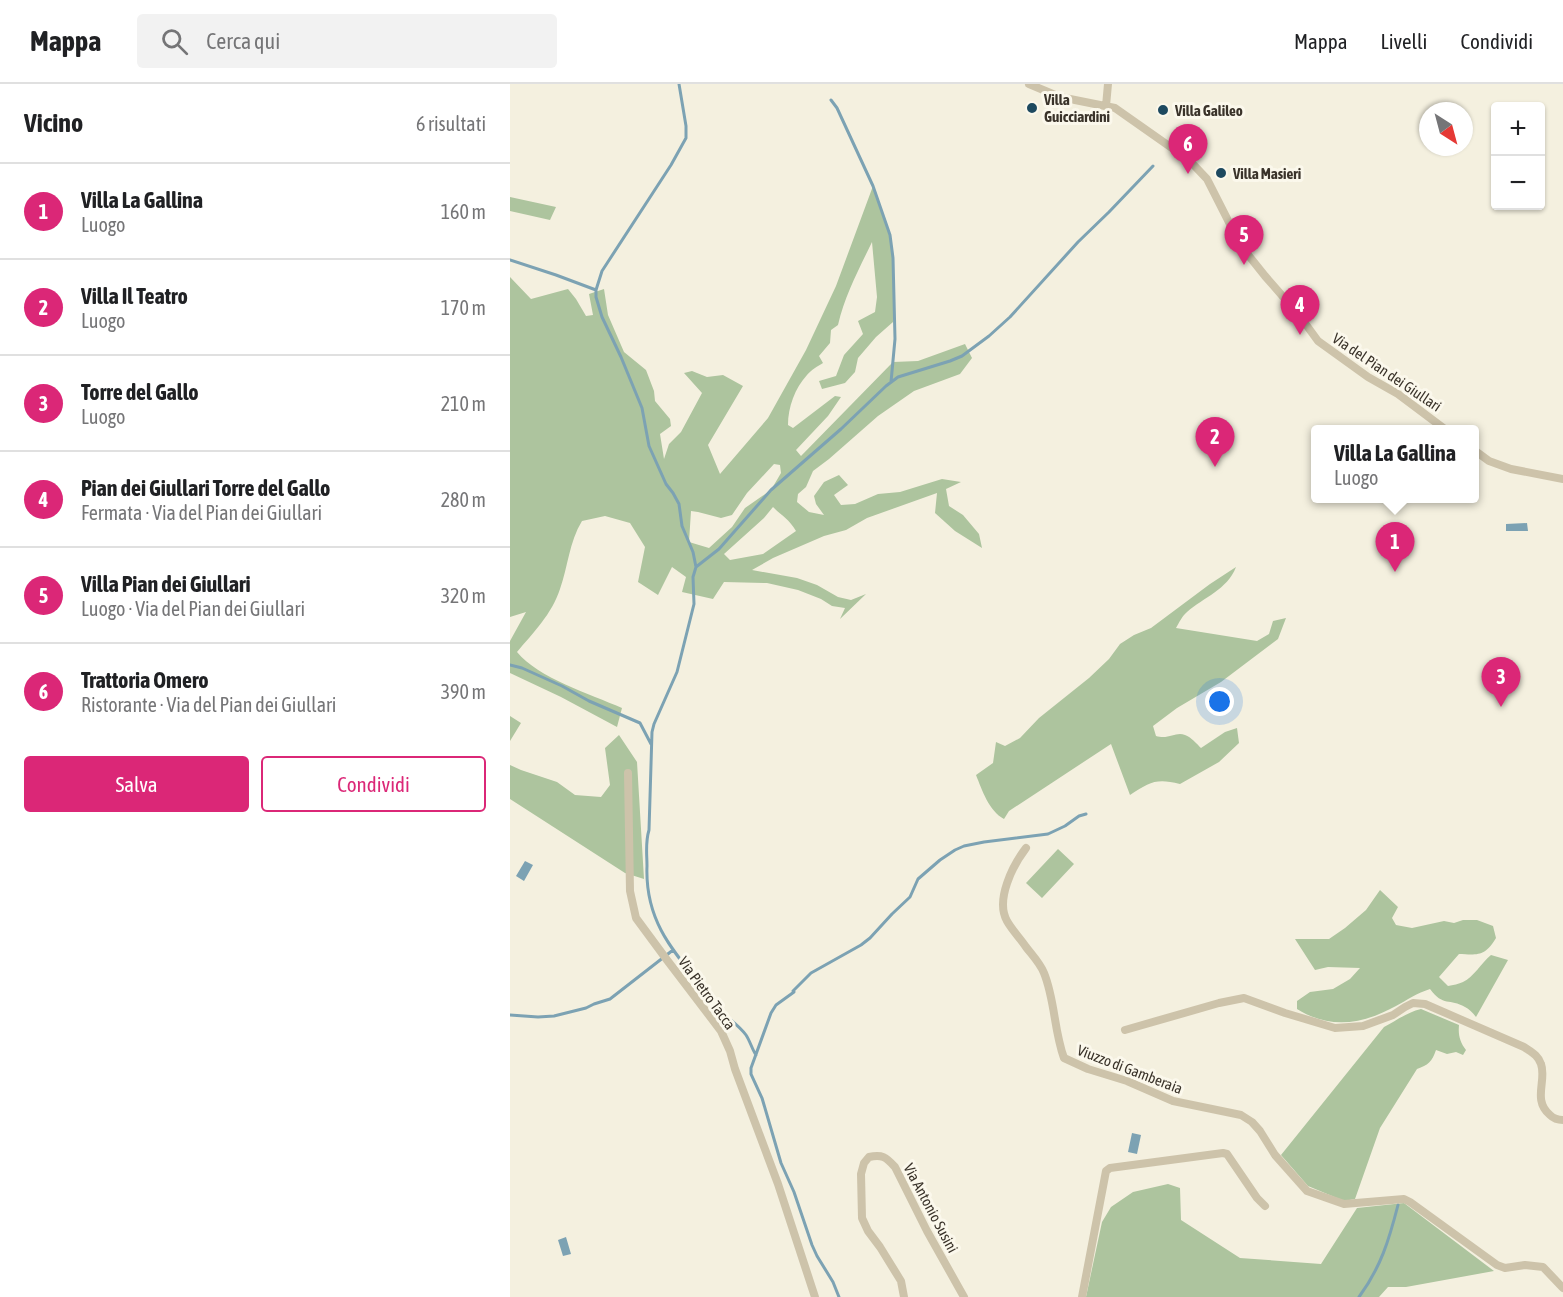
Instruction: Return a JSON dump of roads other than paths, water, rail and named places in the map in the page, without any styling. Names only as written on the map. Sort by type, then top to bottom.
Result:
[{"type":"street","name":"Via del Pian dei Giullari","points":[[1029,84],[1060,97],[1115,108],[1189,160],[1208,179],[1241,246],[1318,341],[1441,425]]},
{"type":"street","points":[[1106,106],[1108,84]]},
{"type":"street","points":[[1479,454],[1489,461],[1511,470],[1563,479]]},
{"type":"street","name":"Via Pietro Tacca","points":[[628,773],[630,891],[636,918],[721,1031],[778,1184],[815,1297]]},
{"type":"street","name":"Viuzzo di Gamberaia","points":[[1026,848],[1010,875],[1003,906],[1006,919],[1044,971],[1064,1058],[1173,1101],[1241,1115],[1260,1131],[1275,1155],[1307,1191],[1344,1204],[1404,1199],[1497,1265],[1505,1268],[1524,1265],[1543,1267],[1563,1288]]},
{"type":"street","points":[[1125,1030],[1244,998],[1285,1014],[1335,1028],[1364,1026],[1393,1016],[1413,1003],[1425,1004],[1524,1047],[1537,1056],[1542,1065],[1541,1104],[1556,1120],[1563,1120]]},
{"type":"street","points":[[1082,1297],[1106,1171],[1110,1168],[1223,1153],[1227,1154],[1265,1206]]},
{"type":"street","name":"Via Antonio Susini","points":[[904,1297],[901,1281],[862,1218],[861,1174],[864,1163],[869,1157],[878,1155],[887,1158],[895,1167],[964,1297]]},
{"type":"water","points":[[1527,523],[1528,531],[1506,531],[1506,524]]},
{"type":"water","points":[[525,861],[533,865],[524,881],[516,876]]},
{"type":"water","points":[[1132,1133],[1141,1135],[1137,1154],[1128,1152]]},
{"type":"water","points":[[566,1237],[571,1254],[563,1256],[558,1240]]},
{"type":"waterway","points":[[679,84],[686,138],[602,271],[596,297],[602,317],[642,408],[649,446],[666,484],[679,504],[682,526],[693,552],[696,567],[693,577],[694,604],[677,672],[652,732],[647,839],[647,884],[650,901],[669,944],[719,1009],[746,1035],[756,1055]]},
{"type":"waterway","points":[[831,100],[837,108],[873,186],[890,235],[893,258],[895,339],[891,382]]},
{"type":"waterway","points":[[696,567],[719,549],[771,490],[886,386],[898,377],[962,356],[989,336],[1010,317],[1078,242],[1153,166]]},
{"type":"waterway","points":[[510,260],[596,290]]},
{"type":"waterway","points":[[510,665],[522,668],[640,723],[651,744]]},
{"type":"waterway","points":[[839,1297],[812,1245],[794,1192],[781,1163],[762,1098],[751,1074],[751,1068],[771,1013],[776,1005],[794,992],[811,973],[870,938],[910,897],[918,879],[955,850],[984,842],[1048,834],[1086,814]]},
{"type":"waterway","points":[[510,1015],[554,1016],[610,999],[673,950]]},
{"type":"waterway","points":[[1359,1297],[1383,1253],[1398,1205]]},
{"type":"place","name":"Villa Guicciardini","points":[[1032,108]]},
{"type":"place","name":"Villa Galileo","points":[[1163,110]]},
{"type":"place","name":"Villa Masieri","points":[[1221,173]]},
{"type":"place","name":"Trattoria Omero","points":[[1188,174]]},
{"type":"place","name":"Villa Pian dei Giullari","points":[[1244,265]]},
{"type":"place","name":"Pian dei Giullari Torre del Gallo","points":[[1300,335]]},
{"type":"place","name":"Villa Il Teatro","points":[[1215,467]]},
{"type":"place","name":"Villa La Gallina","points":[[1395,572]]},
{"type":"place","name":"Torre del Gallo","points":[[1501,707]]}]
